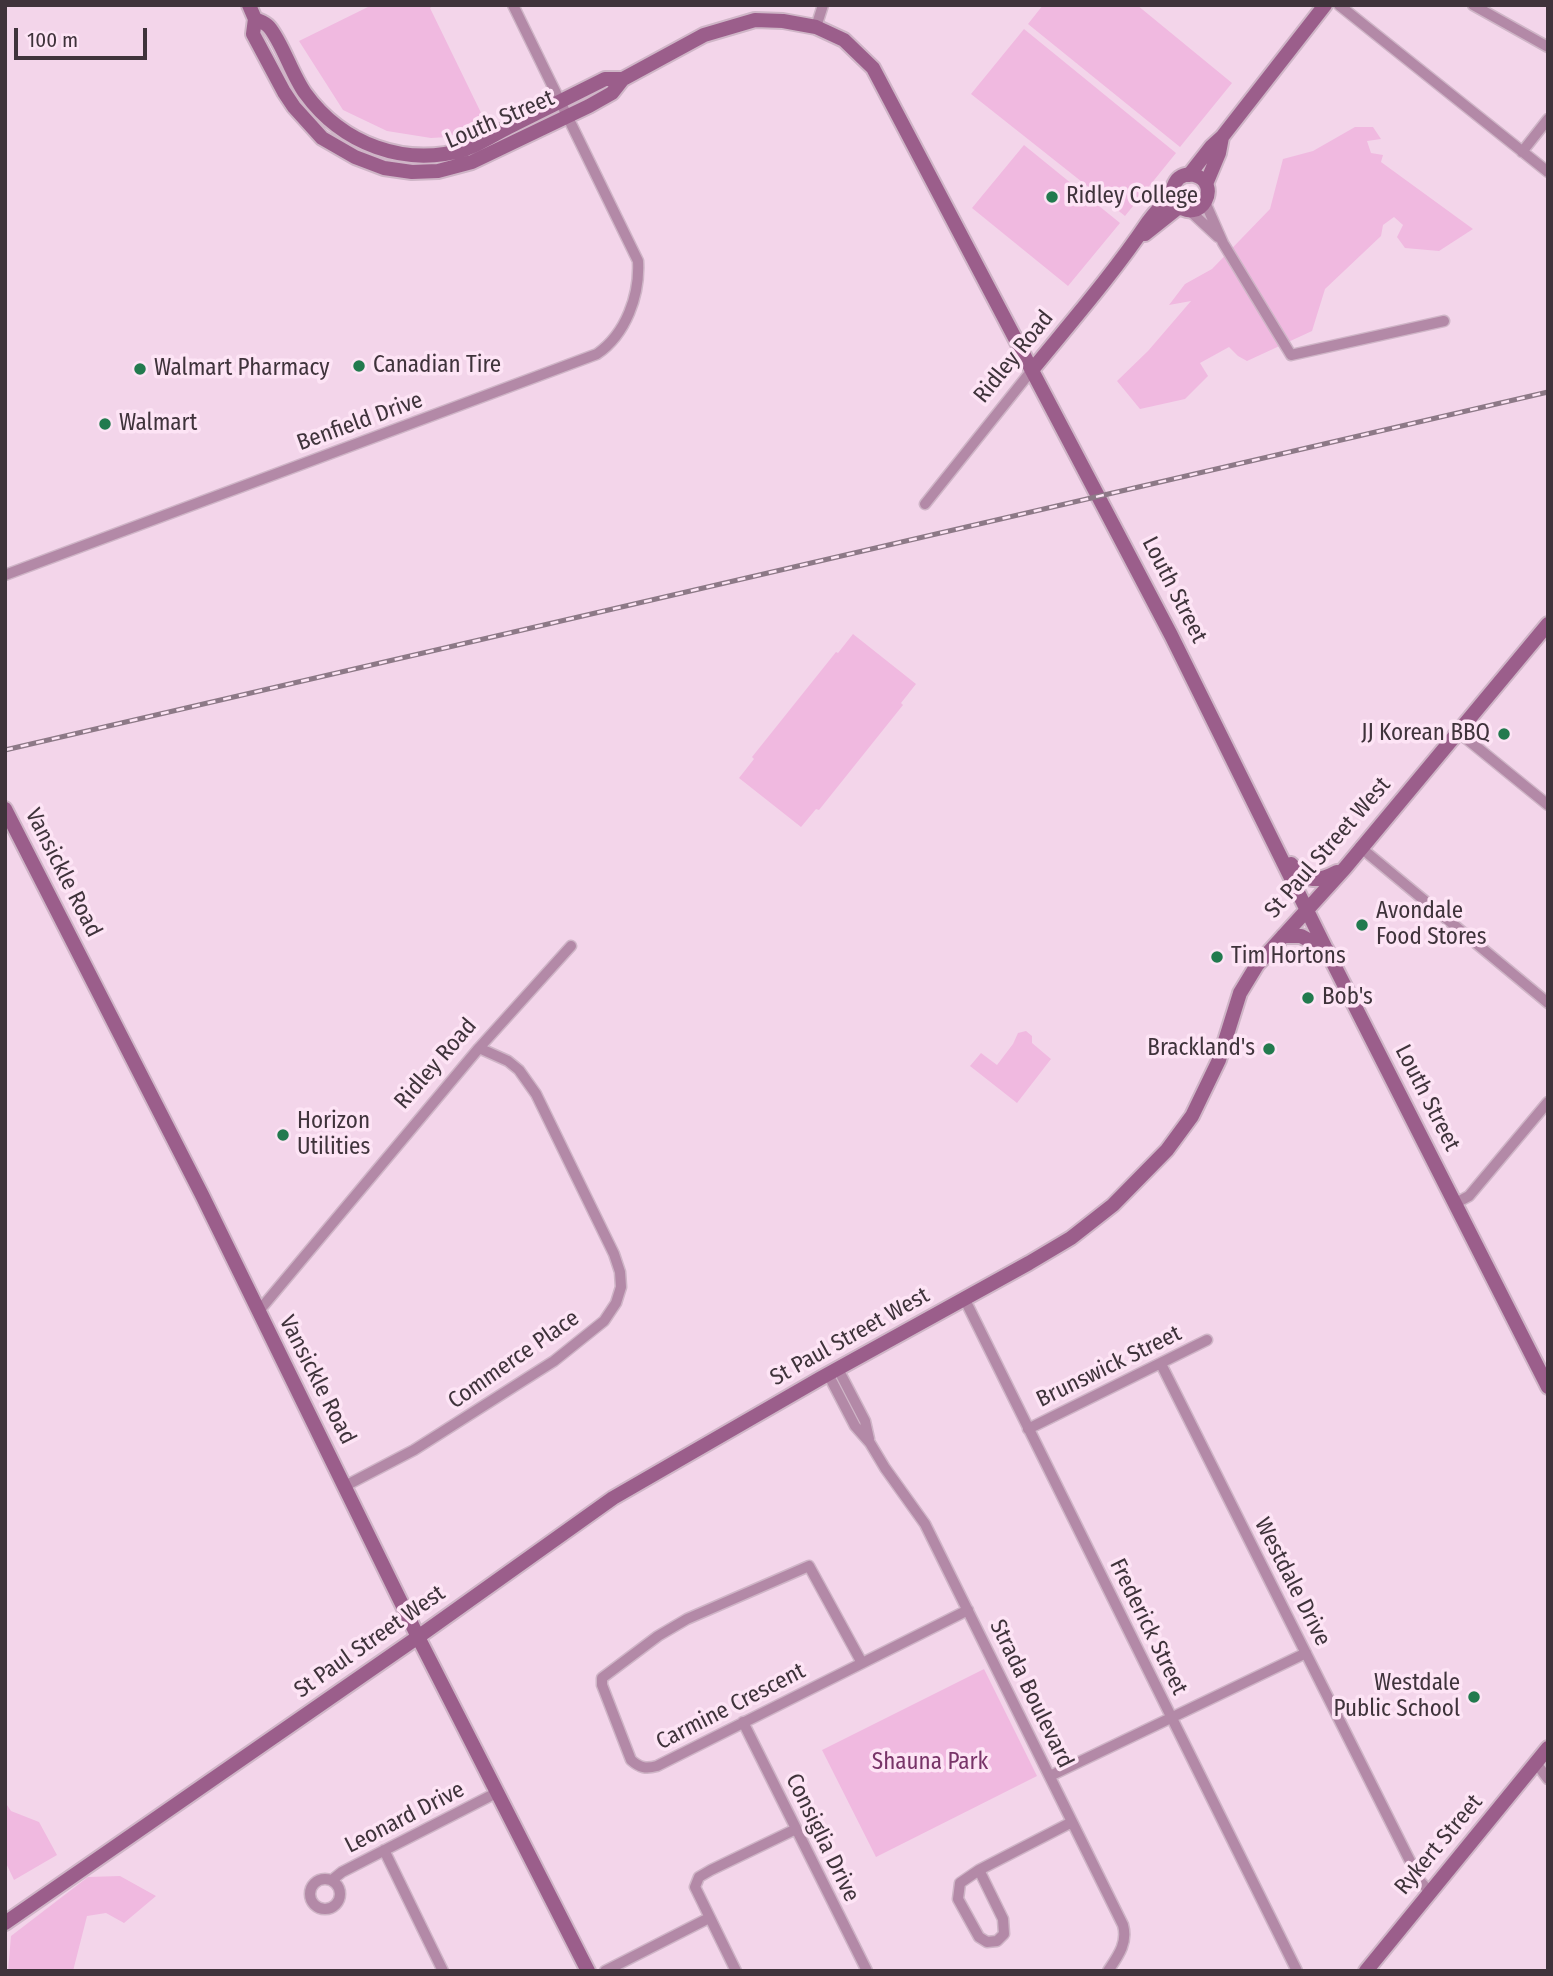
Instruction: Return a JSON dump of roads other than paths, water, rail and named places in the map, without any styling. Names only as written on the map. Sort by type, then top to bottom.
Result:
[{"type":"main road","name":"Louth Street","points":[[249,5],[255,19],[253,34],[294,107],[326,141],[355,157],[384,168],[412,172],[438,171],[472,162],[612,93],[623,79],[704,35],[755,20],[783,21],[816,27],[844,40],[873,68],[1171,635],[1548,1387]]},
{"type":"main road","points":[[1189,175],[1325,5]]},
{"type":"main road","name":"Louth Street","points":[[255,19],[269,26],[303,91],[324,116],[346,135],[361,143],[413,156],[467,149],[605,79],[623,79]]},
{"type":"main road","points":[[1206,184],[1219,153],[1222,137]]},
{"type":"main road","points":[[1197,176],[1206,184],[1208,190],[1205,202],[1196,210],[1185,209],[1172,198],[1171,192],[1179,178],[1197,176]]},
{"type":"main road","name":"Ridley Road","points":[[1032,370],[1138,239],[1171,192]]},
{"type":"main road","name":"Ridley Road","points":[[1138,239],[1185,209]]},
{"type":"main road","name":"St Paul Street West","points":[[5,1923],[418,1637],[613,1498],[1071,1238],[1113,1205],[1167,1150],[1192,1116],[1219,1060],[1240,993],[1257,965],[1345,868],[1548,624]]},
{"type":"main road","name":"Vansickle Road","points":[[5,809],[202,1195],[418,1637],[588,1971]]},
{"type":"main road","points":[[1275,844],[1300,876],[1325,878],[1345,868]]},
{"type":"main road","points":[[1283,936],[1301,936],[1327,950]]},
{"type":"main road","name":"Rykert Street","points":[[1367,1970],[1548,1748]]},
{"type":"street","name":"Benfield Drive","points":[[5,575],[597,354],[609,345],[631,311],[639,277],[638,261],[513,5]]},
{"type":"street","points":[[816,27],[823,5]]},
{"type":"street","points":[[1339,5],[1548,173]]},
{"type":"street","points":[[1474,5],[1548,47]]},
{"type":"street","points":[[1522,152],[1548,119]]},
{"type":"street","points":[[1205,202],[1223,243],[1291,355],[1444,321]]},
{"type":"street","points":[[1185,209],[1223,243]]},
{"type":"street","name":"Ridley Road","points":[[925,504],[1032,370]]},
{"type":"street","points":[[1457,731],[1548,805]]},
{"type":"street","points":[[1360,847],[1548,1003]]},
{"type":"street","name":"Ridley Road","points":[[258,1312],[479,1048],[571,946]]},
{"type":"street","name":"Commerce Place","points":[[345,1486],[414,1450],[554,1361],[604,1321],[616,1303],[621,1279],[614,1255],[536,1094],[519,1070],[508,1061],[479,1048]]},
{"type":"street","points":[[1454,1204],[1469,1195],[1548,1101]]},
{"type":"street","name":"Frederick Street","points":[[965,1300],[1297,1971]]},
{"type":"street","name":"Brunswick Street","points":[[1028,1429],[1207,1340]]},
{"type":"street","name":"Westdale Drive","points":[[1161,1364],[1420,1881],[1429,1891]]},
{"type":"street","name":"Strada Boulevard","points":[[833,1372],[855,1426],[918,1511],[1125,1933],[1122,1950],[1108,1971]]},
{"type":"street","name":"Carmine Crescent","points":[[862,1663],[809,1566],[687,1619],[658,1636],[602,1678],[602,1685],[631,1760],[639,1767],[648,1769],[968,1611]]},
{"type":"street","points":[[1050,1776],[1306,1653]]},
{"type":"street","name":"Consiglia Drive","points":[[743,1722],[867,1971]]},
{"type":"street","points":[[1535,1763],[1548,1779]]},
{"type":"street","name":"Leonard Drive","points":[[332,1880],[342,1872],[498,1793]]},
{"type":"street","points":[[979,1870],[1003,1919],[1004,1934],[997,1941],[987,1942],[979,1937],[958,1899],[960,1883],[979,1870],[1072,1822]]},
{"type":"street","points":[[736,1971],[695,1887],[699,1877],[796,1829]]},
{"type":"street","points":[[384,1850],[443,1971]]},
{"type":"street","points":[[605,1971],[709,1919]]},
{"type":"railway","points":[[5,750],[1548,392]]},
{"type":"place","name":"Ridley College","points":[[1052,197]]},
{"type":"place","name":"Canadian Tire","points":[[359,366]]},
{"type":"place","name":"Walmart Pharmacy","points":[[140,369]]},
{"type":"place","name":"Walmart","points":[[105,424]]},
{"type":"place","name":"JJ Korean BBQ","points":[[1504,734]]},
{"type":"place","name":"Avondale Food Stores","points":[[1362,925]]},
{"type":"place","name":"Tim Hortons","points":[[1217,957]]},
{"type":"place","name":"Bob's","points":[[1308,998]]},
{"type":"place","name":"Brackland's","points":[[1269,1049]]},
{"type":"place","name":"Horizon Utilities","points":[[283,1135]]},
{"type":"place","name":"Westdale Public School","points":[[1474,1697]]},
{"type":"park label","name":"Shauna Park","points":[[930,1763]]}]
